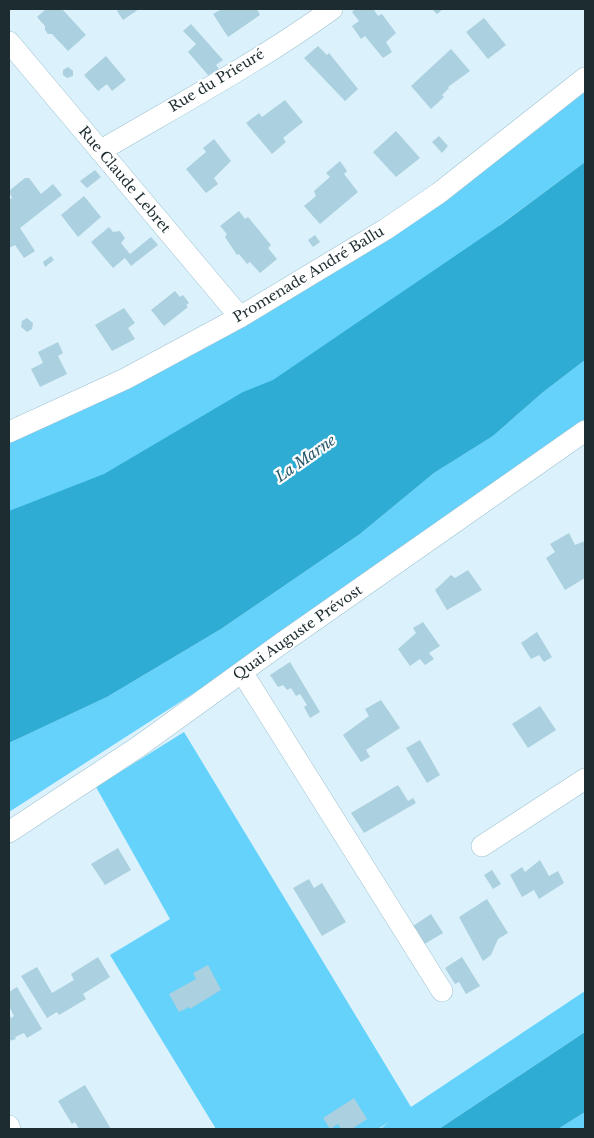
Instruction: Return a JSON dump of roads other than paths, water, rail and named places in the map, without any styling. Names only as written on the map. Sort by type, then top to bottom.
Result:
[{"type":"street","name":"Rue du Prieuré","points":[[100,150],[218,81],[332,9]]},
{"type":"street","name":"Rue Claude Lebret","points":[[9,42],[240,317]]},
{"type":"street","name":"Promenade André Ballu","points":[[9,432],[125,379],[240,317],[386,229],[439,193],[585,78]]},
{"type":"street","name":"Quai Auguste Prévost","points":[[9,832],[130,752],[585,431]]},
{"type":"street","points":[[242,672],[442,991]]},
{"type":"street","points":[[482,846],[585,779]]},
{"type":"water","name":"La Marne","points":[[585,162],[585,360],[542,393],[493,436],[434,473],[360,534],[221,629],[107,697],[9,743],[9,511],[104,474],[243,392],[273,380],[499,226]]},
{"type":"water","points":[[585,1032],[585,1112],[558,1129],[439,1129]]}]
